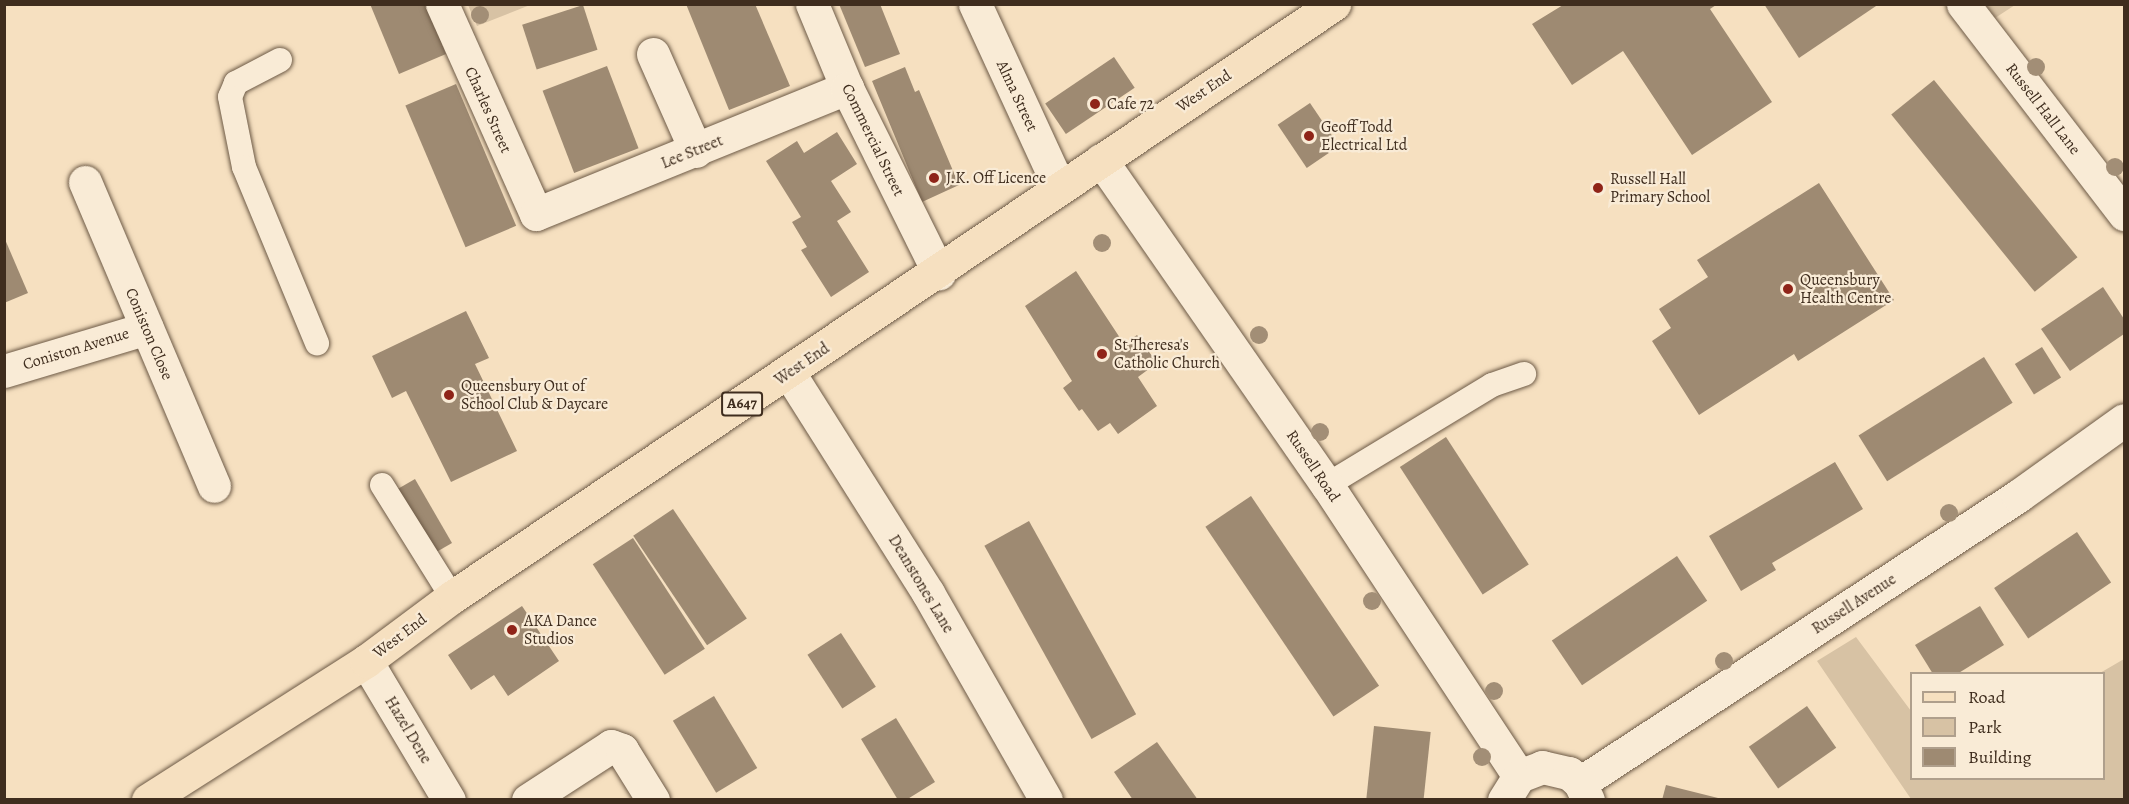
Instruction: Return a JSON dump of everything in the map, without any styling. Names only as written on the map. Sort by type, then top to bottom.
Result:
[{"type":"main road","name":"West End","points":[[148,800],[366,661],[452,597],[939,273],[1059,187],[1334,4]]},
{"type":"street","name":"Charles Street","points":[[442,4],[536,214]]},
{"type":"street","name":"Commercial Street","points":[[812,4],[847,88],[939,273]]},
{"type":"street","name":"Alma Street","points":[[975,4],[1059,187]]},
{"type":"street","name":"Russell Hall Lane","points":[[1963,4],[2124,214]]},
{"type":"street","points":[[653,54],[696,151]]},
{"type":"street","name":"Lee Street","points":[[536,214],[847,88]]},
{"type":"street","name":"Russell Road","points":[[1101,160],[1327,485],[1512,788],[1542,767],[1556,768],[1584,791]]},
{"type":"street","name":"Coniston Close","points":[[85,182],[214,486]]},
{"type":"street","name":"Coniston Avenue","points":[[4,371],[147,328]]},
{"type":"street","name":"Deanstones Lane","points":[[789,373],[928,593],[1046,800]]},
{"type":"street","name":"Russell Avenue","points":[[1584,791],[2018,496],[2124,420]]},
{"type":"street","name":"Hazel Dene","points":[[366,661],[449,800]]},
{"type":"street","points":[[528,800],[611,746],[622,750],[652,800]]},
{"type":"lane","points":[[280,60],[236,83],[230,97],[244,167],[317,343]]},
{"type":"lane","points":[[1327,485],[1492,385],[1524,374]]},
{"type":"lane","points":[[382,485],[452,597]]},
{"type":"green space","points":[[468,5],[530,5],[477,26]]},
{"type":"green space","points":[[1986,5],[2015,5],[1995,18]]},
{"type":"green space","points":[[1856,637],[1910,710],[1910,780],[2105,780],[2105,672],[2102,672],[2124,659],[2124,799],[1911,799],[1817,661]]},
{"type":"building","points":[[370,4],[426,4],[446,54],[399,74]]},
{"type":"building","points":[[686,4],[755,4],[790,86],[729,110]]},
{"type":"building","points":[[839,4],[880,4],[900,54],[865,67]]},
{"type":"building","points":[[1764,4],[1879,4],[1799,58]]},
{"type":"building","points":[[583,5],[598,50],[537,69],[522,25]]},
{"type":"building","points":[[1563,5],[1716,5],[1710,9],[1772,102],[1692,155],[1623,51],[1572,85],[1532,24]]},
{"type":"building","name":"Cafe 72","points":[[1114,57],[1135,88],[1066,134],[1045,103]]},
{"type":"building","points":[[607,66],[639,148],[574,173],[543,91]]},
{"type":"building","points":[[905,67],[915,92],[919,90],[959,185],[922,202],[872,81]]},
{"type":"building","points":[[1934,80],[2077,257],[2035,292],[1891,115]]},
{"type":"building","points":[[456,84],[516,226],[466,247],[405,105]]},
{"type":"building","name":"Geoff Todd Electrical Ltd","points":[[1310,103],[1339,146],[1307,168],[1278,125]]},
{"type":"building","points":[[837,132],[857,164],[831,181],[851,212],[837,221],[869,272],[831,297],[801,250],[807,247],[792,222],[801,217],[766,161],[797,141],[804,153]]},
{"type":"building","name":"Queensbury Health Centre","points":[[1819,183],[1894,300],[1798,361],[1794,354],[1699,415],[1652,341],[1671,328],[1659,309],[1708,277],[1697,260]]},
{"type":"building","points":[[4,237],[28,293],[4,303]]},
{"type":"building","name":"St Theresa's Catholic Church","points":[[1076,271],[1124,344],[1137,335],[1157,363],[1138,377],[1157,406],[1118,434],[1110,423],[1098,431],[1082,409],[1079,411],[1063,388],[1072,381],[1025,306]]},
{"type":"building","points":[[2103,287],[2124,319],[2124,334],[2070,371],[2041,329]]},
{"type":"building","name":"Queensbury Out of School Club & Daycare","points":[[466,311],[489,358],[475,364],[517,451],[451,482],[406,391],[392,398],[372,356]]},
{"type":"building","points":[[2042,347],[2061,378],[2034,394],[2015,364]]},
{"type":"building","points":[[1984,357],[2013,403],[1887,481],[1858,435]]},
{"type":"building","points":[[1446,437],[1529,564],[1483,594],[1400,467]]},
{"type":"building","points":[[1835,462],[1863,509],[1772,563],[1776,570],[1741,591],[1709,536]]},
{"type":"building","points":[[415,479],[452,543],[433,554],[396,490]]},
{"type":"building","points":[[1251,496],[1379,686],[1333,717],[1205,527]]},
{"type":"building","points":[[673,509],[747,618],[707,645],[633,536]]},
{"type":"building","points":[[1029,521],[1136,714],[1092,739],[984,546]]},
{"type":"building","points":[[2077,532],[2111,583],[2028,638],[1994,588]]},
{"type":"building","points":[[633,538],[705,649],[665,675],[593,564]]},
{"type":"building","points":[[1677,556],[1707,601],[1582,685],[1552,640]]},
{"type":"building","name":"AKA Dance Studios","points":[[522,606],[559,661],[508,696],[494,675],[471,690],[448,655]]},
{"type":"building","points":[[1980,606],[2004,645],[1960,672],[1932,672],[1915,645]]},
{"type":"building","points":[[841,633],[876,687],[842,708],[807,655]]},
{"type":"building","points":[[714,696],[757,768],[716,793],[673,721]]},
{"type":"building","points":[[1807,706],[1836,748],[1778,789],[1749,747]]},
{"type":"building","points":[[896,718],[935,782],[906,800],[898,800],[861,739]]},
{"type":"building","points":[[1374,726],[1431,732],[1424,800],[1366,800]]},
{"type":"building","points":[[1157,742],[1198,800],[1133,800],[1114,772]]},
{"type":"building","points":[[1666,785],[1722,799],[1662,800]]},
{"type":"place","name":"Cafe 72","points":[[1095,104]]},
{"type":"place","name":"Geoff Todd Electrical Ltd","points":[[1309,136]]},
{"type":"place","name":"J.K. Off Licence","points":[[934,178]]},
{"type":"place","name":"Russell Hall Primary School","points":[[1598,188]]},
{"type":"place","name":"Queensbury Health Centre","points":[[1788,289]]},
{"type":"place","name":"St Theresa's Catholic Church","points":[[1102,354]]},
{"type":"place","name":"Queensbury Out of School Club & Daycare","points":[[449,395]]},
{"type":"place","name":"AKA Dance Studios","points":[[512,630]]}]
